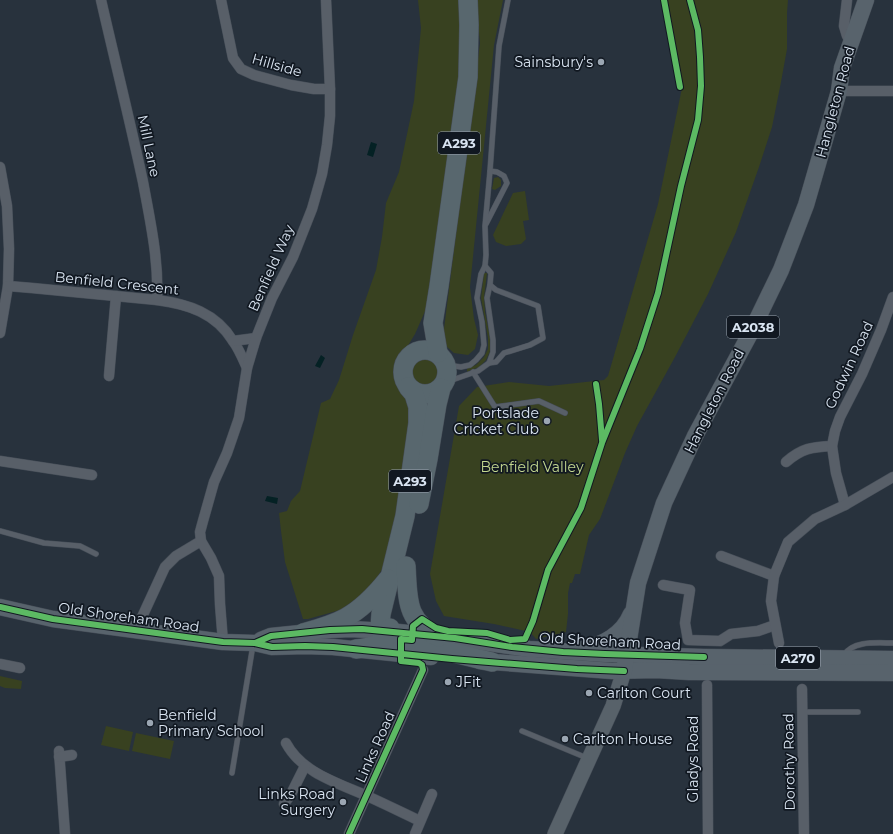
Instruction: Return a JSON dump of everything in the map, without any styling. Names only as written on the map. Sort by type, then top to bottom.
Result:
[{"type":"highway","name":"A293","points":[[416,351],[433,323],[440,286],[468,78],[470,25],[468,0]]},
{"type":"highway","name":"A293","points":[[433,323],[442,359]]},
{"type":"highway","points":[[424,349],[431,350],[442,359],[448,373],[443,386],[435,392],[427,394],[414,392],[405,383],[402,376],[402,368],[405,361],[416,351],[424,349]]},
{"type":"highway","name":"A293","points":[[385,634],[380,622],[381,614],[398,571],[428,459],[437,404],[443,386]]},
{"type":"highway","name":"A293","points":[[408,387],[414,394],[418,407],[418,423],[398,571],[410,609],[418,622],[439,637]]},
{"type":"highway","name":"A293","points":[[304,633],[339,621],[356,611],[398,571]]},
{"type":"highway","points":[[356,649],[376,645],[385,634],[391,643],[422,646],[492,662]]},
{"type":"main road","name":"Hangleton Road","points":[[624,671],[638,583],[664,503],[695,436],[751,332],[781,270],[806,205],[840,91],[842,68],[866,0]]},
{"type":"main road","name":"Old Shoreham Road","points":[[0,607],[53,619],[224,642],[254,643],[272,647],[305,646],[356,649],[584,670],[893,673]]},
{"type":"main road","points":[[563,652],[590,648],[606,641],[624,627],[630,619],[634,607]]},
{"type":"main road","name":"Old Shoreham Road","points":[[254,643],[271,636],[340,629],[385,634],[439,637],[563,652],[704,657],[893,659]]},
{"type":"main road","points":[[555,834],[613,706],[624,671]]},
{"type":"street","name":"Mill Lane","points":[[101,0],[136,148],[151,224],[156,265],[158,300]]},
{"type":"street","name":"Hillside","points":[[221,0],[233,58],[241,69],[254,76],[291,85],[314,89],[330,88]]},
{"type":"street","name":"Benfield Way","points":[[201,541],[200,532],[202,521],[214,482],[227,454],[239,418],[247,368],[256,338],[272,298],[293,257],[312,209],[322,174],[330,116],[326,0]]},
{"type":"street","points":[[847,0],[844,26],[847,36],[852,38]]},
{"type":"street","points":[[840,91],[893,91]]},
{"type":"street","points":[[0,167],[7,206],[9,249],[8,286],[0,333]]},
{"type":"street","name":"Benfield Crescent","points":[[8,286],[176,302],[197,309],[213,318],[225,330],[233,341],[247,368]]},
{"type":"street","points":[[109,376],[116,296]]},
{"type":"street","name":"Godwin Road","points":[[845,505],[836,473],[832,446],[835,431],[840,417],[862,374],[881,330],[893,296]]},
{"type":"street","points":[[233,341],[256,338]]},
{"type":"street","points":[[786,462],[795,454],[805,449],[820,446],[832,446]]},
{"type":"street","points":[[0,461],[92,475]]},
{"type":"street","points":[[779,643],[771,602],[774,576],[788,542],[815,519],[845,505],[893,477]]},
{"type":"street","points":[[136,630],[164,567],[176,556],[201,541],[219,576],[220,610],[224,642]]},
{"type":"street","points":[[721,556],[774,576]]},
{"type":"street","points":[[663,585],[690,590],[686,623],[688,640],[720,641],[731,634],[758,631],[775,625]]},
{"type":"street","points":[[0,664],[20,668]]},
{"type":"street","name":"Links Road","points":[[349,834],[422,670]]},
{"type":"street","name":"Gladys Road","points":[[707,684],[708,834]]},
{"type":"street","name":"Dorothy Road","points":[[802,688],[804,834]]},
{"type":"street","points":[[286,743],[290,751],[305,766],[344,786],[420,821]]},
{"type":"street","points":[[65,834],[59,754],[72,756]]},
{"type":"street","points":[[284,804],[291,794],[305,766]]},
{"type":"street","points":[[415,834],[432,794]]},
{"type":"lane","points":[[442,359],[461,367],[470,365],[482,353],[484,345],[482,322],[477,298],[481,274],[486,266],[485,226],[499,46],[508,0]]},
{"type":"lane","points":[[485,226],[507,183],[504,176],[497,172],[490,171]]},
{"type":"lane","points":[[486,266],[491,273],[487,298],[493,340],[493,352],[489,363]]},
{"type":"lane","points":[[443,386],[455,379],[478,371],[489,363],[496,362],[504,353],[530,345],[543,338],[538,306],[496,290],[490,285]]},
{"type":"lane","points":[[473,372],[495,406],[540,401],[565,413]]},
{"type":"lane","points":[[0,531],[44,542],[80,546],[96,554]]},
{"type":"lane","points":[[232,773],[254,643]]},
{"type":"lane","points":[[852,673],[845,666],[843,659],[845,653],[856,645],[868,643],[893,644]]},
{"type":"lane","points":[[802,712],[858,712]]},
{"type":"lane","points":[[522,731],[589,758]]},
{"type":"green space","points":[[418,0],[463,0],[467,49],[433,293],[415,334],[398,362],[397,374],[402,389],[412,407],[395,525],[385,565],[368,591],[340,610],[303,619],[285,562],[279,513],[287,511],[291,501],[300,491],[321,403],[330,399],[339,380],[376,270],[386,203],[399,172],[414,101],[421,28]]},
{"type":"green space","points":[[476,0],[503,0],[494,45],[470,287],[474,319],[478,335],[475,349],[468,355],[454,353],[446,346],[443,337],[480,43]]},
{"type":"green space","name":"Benfield Valley","points":[[666,0],[788,0],[787,49],[772,127],[736,232],[708,294],[637,426],[600,519],[589,535],[580,574],[575,574],[572,583],[570,583],[566,632],[536,639],[530,632],[494,624],[444,616],[436,601],[430,574],[459,406],[477,387],[509,382],[549,386],[604,380],[608,376],[658,204],[683,83]]},
{"type":"green space","points":[[498,177],[501,180],[501,186],[495,190],[492,189],[494,178]]},
{"type":"green space","points":[[525,191],[529,220],[523,221],[526,239],[521,244],[506,246],[496,242],[493,235],[513,193]]},
{"type":"green space","points":[[484,273],[487,273],[484,297],[485,312],[491,342],[490,351],[486,360],[479,367],[467,372],[467,368],[476,365],[484,357],[488,349],[488,338],[481,298]]},
{"type":"green space","points":[[423,356],[429,356],[433,357],[440,363],[443,373],[442,380],[436,387],[429,390],[423,390],[419,389],[412,383],[409,376],[409,370],[410,366],[416,359]]},
{"type":"green space","points":[[0,676],[22,681],[21,689],[5,688],[0,686]]},
{"type":"green space","points":[[106,726],[133,732],[129,751],[101,745]]},
{"type":"green space","points":[[136,733],[174,741],[170,759],[132,751]]},
{"type":"shaded area","points":[[371,142],[377,144],[373,157],[367,155]]},
{"type":"shaded area","points":[[321,355],[325,358],[320,368],[315,366]]},
{"type":"shaded area","points":[[267,496],[278,498],[277,504],[265,501]]},
{"type":"cycle path","points":[[664,0],[680,87]]},
{"type":"cycle path","points":[[349,834],[423,670],[422,665],[419,663],[401,661],[401,639],[412,640],[413,626],[422,619],[436,628],[448,631],[487,633],[510,640],[525,639],[533,621],[548,570],[581,508],[602,443],[640,349],[658,293],[681,186],[698,120],[701,86],[700,57],[698,30],[690,0]]},
{"type":"cycle path","points":[[596,384],[602,440]]},
{"type":"cycle path","points":[[0,607],[53,619],[223,642],[255,643],[272,647],[333,647],[452,659],[577,669],[624,671]]},
{"type":"cycle path","points":[[255,643],[271,636],[330,630],[362,629],[455,638],[512,647],[563,652],[704,657]]},
{"type":"place","name":"Sainsbury's","points":[[601,62]]},
{"type":"place","name":"Portslade Cricket Club","points":[[547,421]]},
{"type":"place","name":"JFit","points":[[448,682]]},
{"type":"place","name":"Carlton Court","points":[[589,693]]},
{"type":"place","name":"Benfield Primary School","points":[[150,723]]},
{"type":"place","name":"Carlton House","points":[[565,739]]},
{"type":"place","name":"Links Road Surgery","points":[[343,802]]}]
